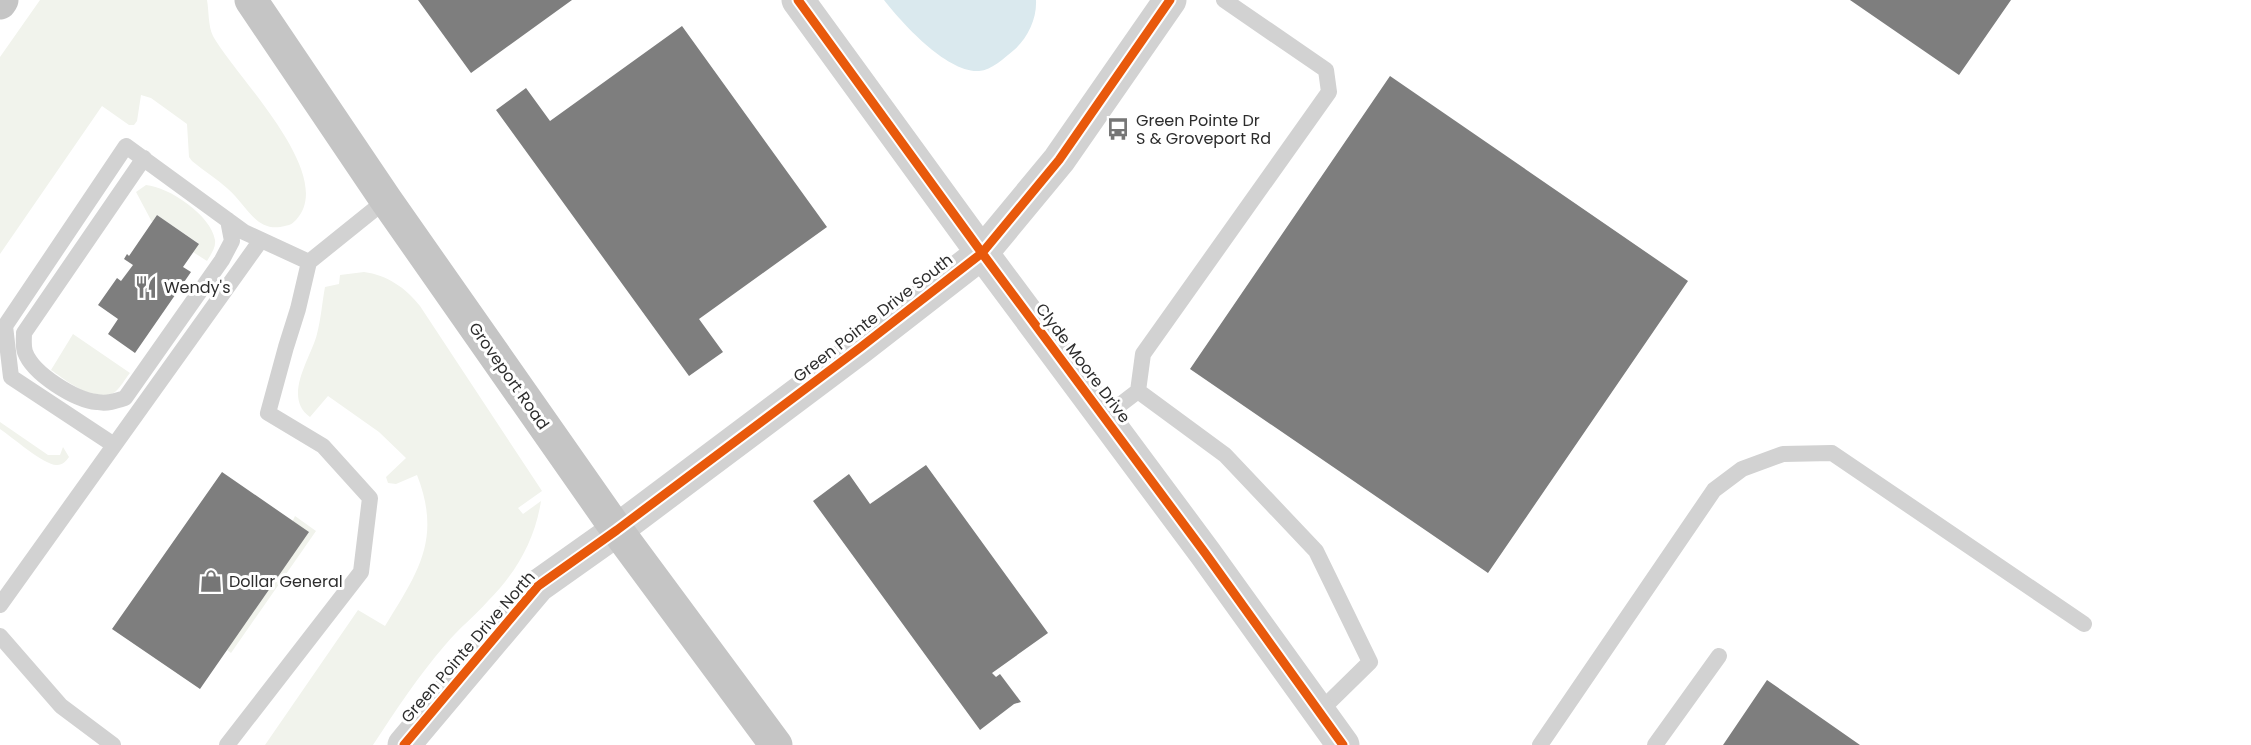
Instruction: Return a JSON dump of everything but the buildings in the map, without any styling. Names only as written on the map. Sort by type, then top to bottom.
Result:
[{"type":"main road","name":"Groveport Road","points":[[251,0],[386,200],[617,530],[776,745]]},
{"type":"street","name":"Clyde Moore Drive","points":[[798,0],[1205,553],[1343,745]]},
{"type":"street","name":"Green Pointe Drive South","points":[[617,530],[982,253],[1059,159],[1170,0]]},
{"type":"street","name":"Green Pointe Drive North","points":[[404,745],[538,586],[617,530]]},
{"type":"lane","points":[[1104,417],[1138,391],[1143,354],[1329,92],[1326,70],[1224,0]]},
{"type":"lane","points":[[114,445],[11,377],[5,326],[126,146],[244,232],[309,262]]},
{"type":"lane","points":[[144,158],[24,333],[25,351],[43,374],[79,398],[111,403],[125,398],[222,260],[232,241],[228,220]]},
{"type":"lane","points":[[227,745],[361,572],[370,498],[323,446],[268,413],[309,262],[386,200]]},
{"type":"lane","points":[[0,605],[261,240]]},
{"type":"lane","points":[[1138,391],[1225,455],[1316,551],[1370,662],[1319,712]]},
{"type":"lane","points":[[1540,745],[1714,490],[1742,469],[1783,454],[1832,453],[2084,624]]},
{"type":"lane","points":[[0,636],[61,706],[113,745]]},
{"type":"lane","points":[[1655,745],[1719,656]]},
{"type":"shaded area","points":[[40,0],[207,0],[209,23],[213,36],[278,126],[294,153],[304,178],[305,201],[296,220],[288,225],[275,227],[259,222],[228,189],[189,157],[187,124],[151,98],[141,95],[137,121],[134,125],[129,125],[102,106],[0,254],[0,57]]},
{"type":"shaded area","points":[[884,0],[1036,0],[1036,7],[1031,27],[1019,45],[993,66],[979,71],[953,64],[926,45]]},
{"type":"shaded area","points":[[146,185],[177,197],[206,221],[215,240],[213,251],[207,261],[193,252],[198,243],[157,215],[152,222],[136,192]]},
{"type":"shaded area","points":[[364,272],[395,283],[420,306],[542,491],[518,508],[523,514],[541,501],[529,542],[507,579],[436,656],[373,745],[265,745],[358,610],[385,626],[416,571],[427,537],[424,498],[417,475],[396,484],[388,483],[386,477],[406,458],[379,432],[328,396],[310,417],[302,409],[298,399],[301,377],[318,328],[325,287],[339,284],[340,275]]},
{"type":"shaded area","points":[[73,334],[130,373],[115,392],[99,395],[81,390],[51,370]]},
{"type":"shaded area","points":[[0,422],[48,455],[60,455],[63,447],[69,457],[59,465],[45,461],[0,429]]},
{"type":"shaded area","points":[[295,516],[316,531],[231,653],[227,650],[250,611]]},
{"type":"cycle path","points":[[798,0],[1205,553],[1343,745]]},
{"type":"cycle path","points":[[404,745],[538,586],[617,530],[982,253],[1059,160],[1170,0]]},
{"type":"place","name":"Green Pointe Dr S & Groveport Rd","points":[[1118,129]]},
{"type":"place","name":"Wendy's","points":[[146,287]]},
{"type":"place","name":"Dollar General","points":[[211,581]]}]
